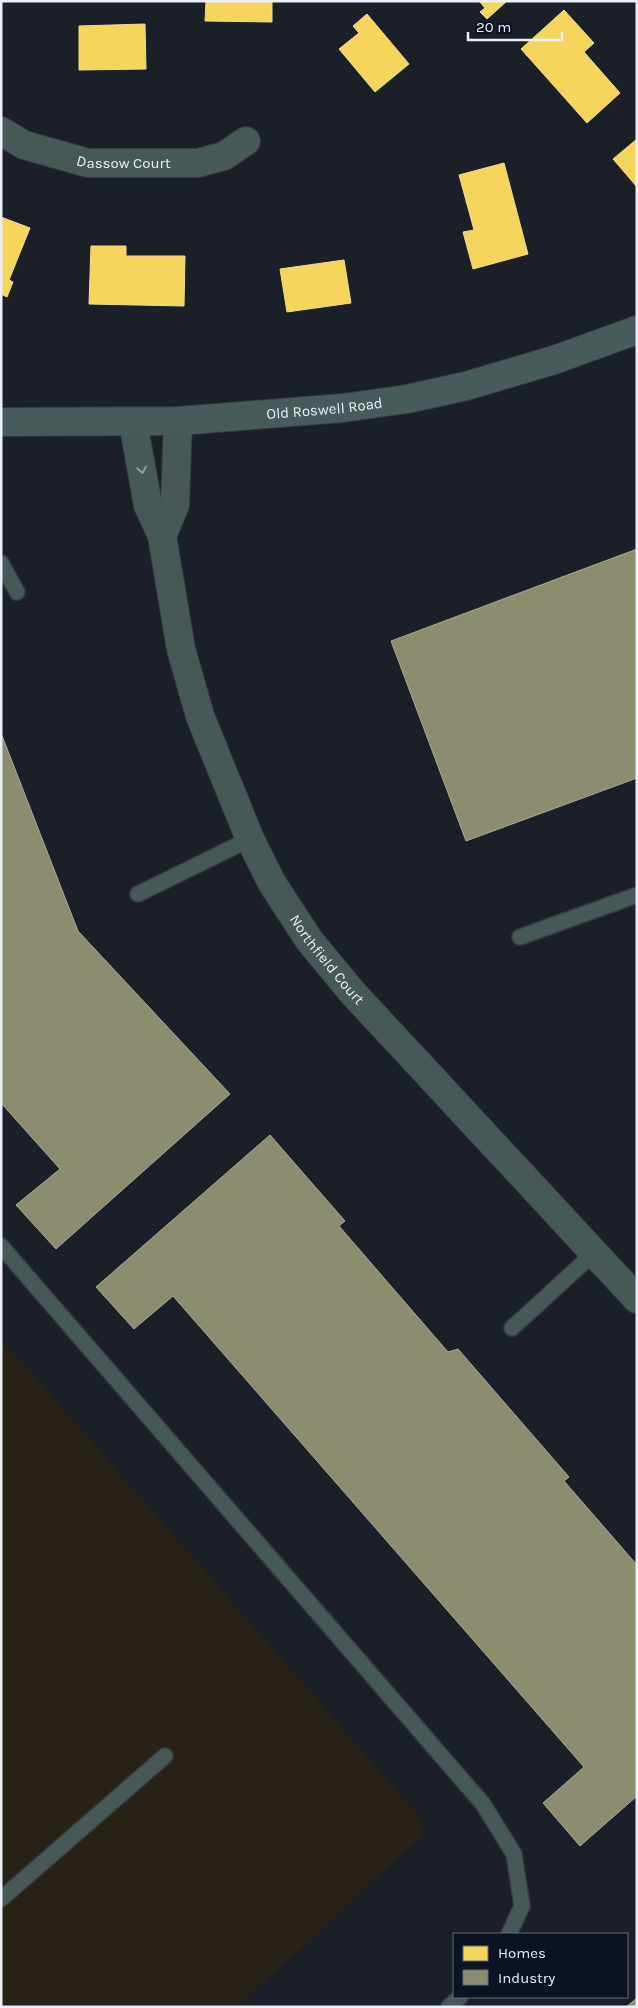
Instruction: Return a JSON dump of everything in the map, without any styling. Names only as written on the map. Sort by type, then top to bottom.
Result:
[{"type":"street","name":"Dassow Court","points":[[1,131],[24,145],[88,163],[198,163],[224,156],[246,141]]},
{"type":"street","name":"Old Roswell Road","points":[[1,422],[178,420],[342,408],[407,399],[466,386],[554,360],[637,330]]},
{"type":"street","points":[[162,536],[175,505],[178,420]]},
{"type":"street","name":"Northfield Court","points":[[132,422],[148,505],[162,536],[181,650],[200,716],[250,839],[272,883],[309,940],[352,992],[637,1299]]},
{"type":"lane","points":[[1,563],[17,592]]},
{"type":"lane","points":[[138,894],[250,839]]},
{"type":"lane","points":[[520,937],[637,895]]},
{"type":"lane","points":[[1,1246],[483,1804],[514,1854],[522,1906],[509,1933]]},
{"type":"lane","points":[[512,1328],[594,1253]]},
{"type":"lane","points":[[1,1899],[165,1756]]},
{"type":"lane","points":[[449,2007],[459,1998]]},
{"type":"shaded area","points":[[1,1338],[419,1816],[424,1834],[238,2007],[1,2007]]},
{"type":"building: Homes","points":[[206,1],[272,1],[272,22],[205,21]]},
{"type":"building: Homes","points":[[479,1],[507,1],[487,19],[480,12],[485,8]]},
{"type":"building: Homes","points":[[564,10],[594,43],[584,52],[620,93],[587,123],[521,49]]},
{"type":"building: Homes","points":[[367,14],[409,64],[375,92],[339,49],[359,33],[353,26]]},
{"type":"building: Homes","points":[[145,24],[146,69],[79,70],[79,26]]},
{"type":"building: Homes","points":[[637,139],[637,187],[613,159]]},
{"type":"building: Homes","points":[[504,163],[528,254],[473,269],[463,232],[474,230],[459,175]]},
{"type":"building: Homes","points":[[1,217],[30,228],[9,280],[13,282],[7,297],[1,294]]},
{"type":"building: Homes","points":[[91,246],[126,246],[126,256],[185,256],[184,306],[89,304]]},
{"type":"building: Homes","points":[[344,260],[351,303],[287,312],[280,269]]},
{"type":"building: Industry","points":[[637,549],[637,778],[466,841],[391,641]]},
{"type":"building: Industry","points":[[1,733],[78,931],[230,1094],[56,1249],[16,1205],[60,1169],[1,1103]]},
{"type":"building: Industry","points":[[270,1135],[345,1221],[339,1226],[448,1352],[458,1349],[569,1477],[564,1481],[637,1565],[637,1796],[580,1846],[543,1803],[584,1767],[173,1296],[134,1329],[96,1287]]},
{"type":"building: Industry","points":[[637,1998],[637,2007],[626,2007]]}]
